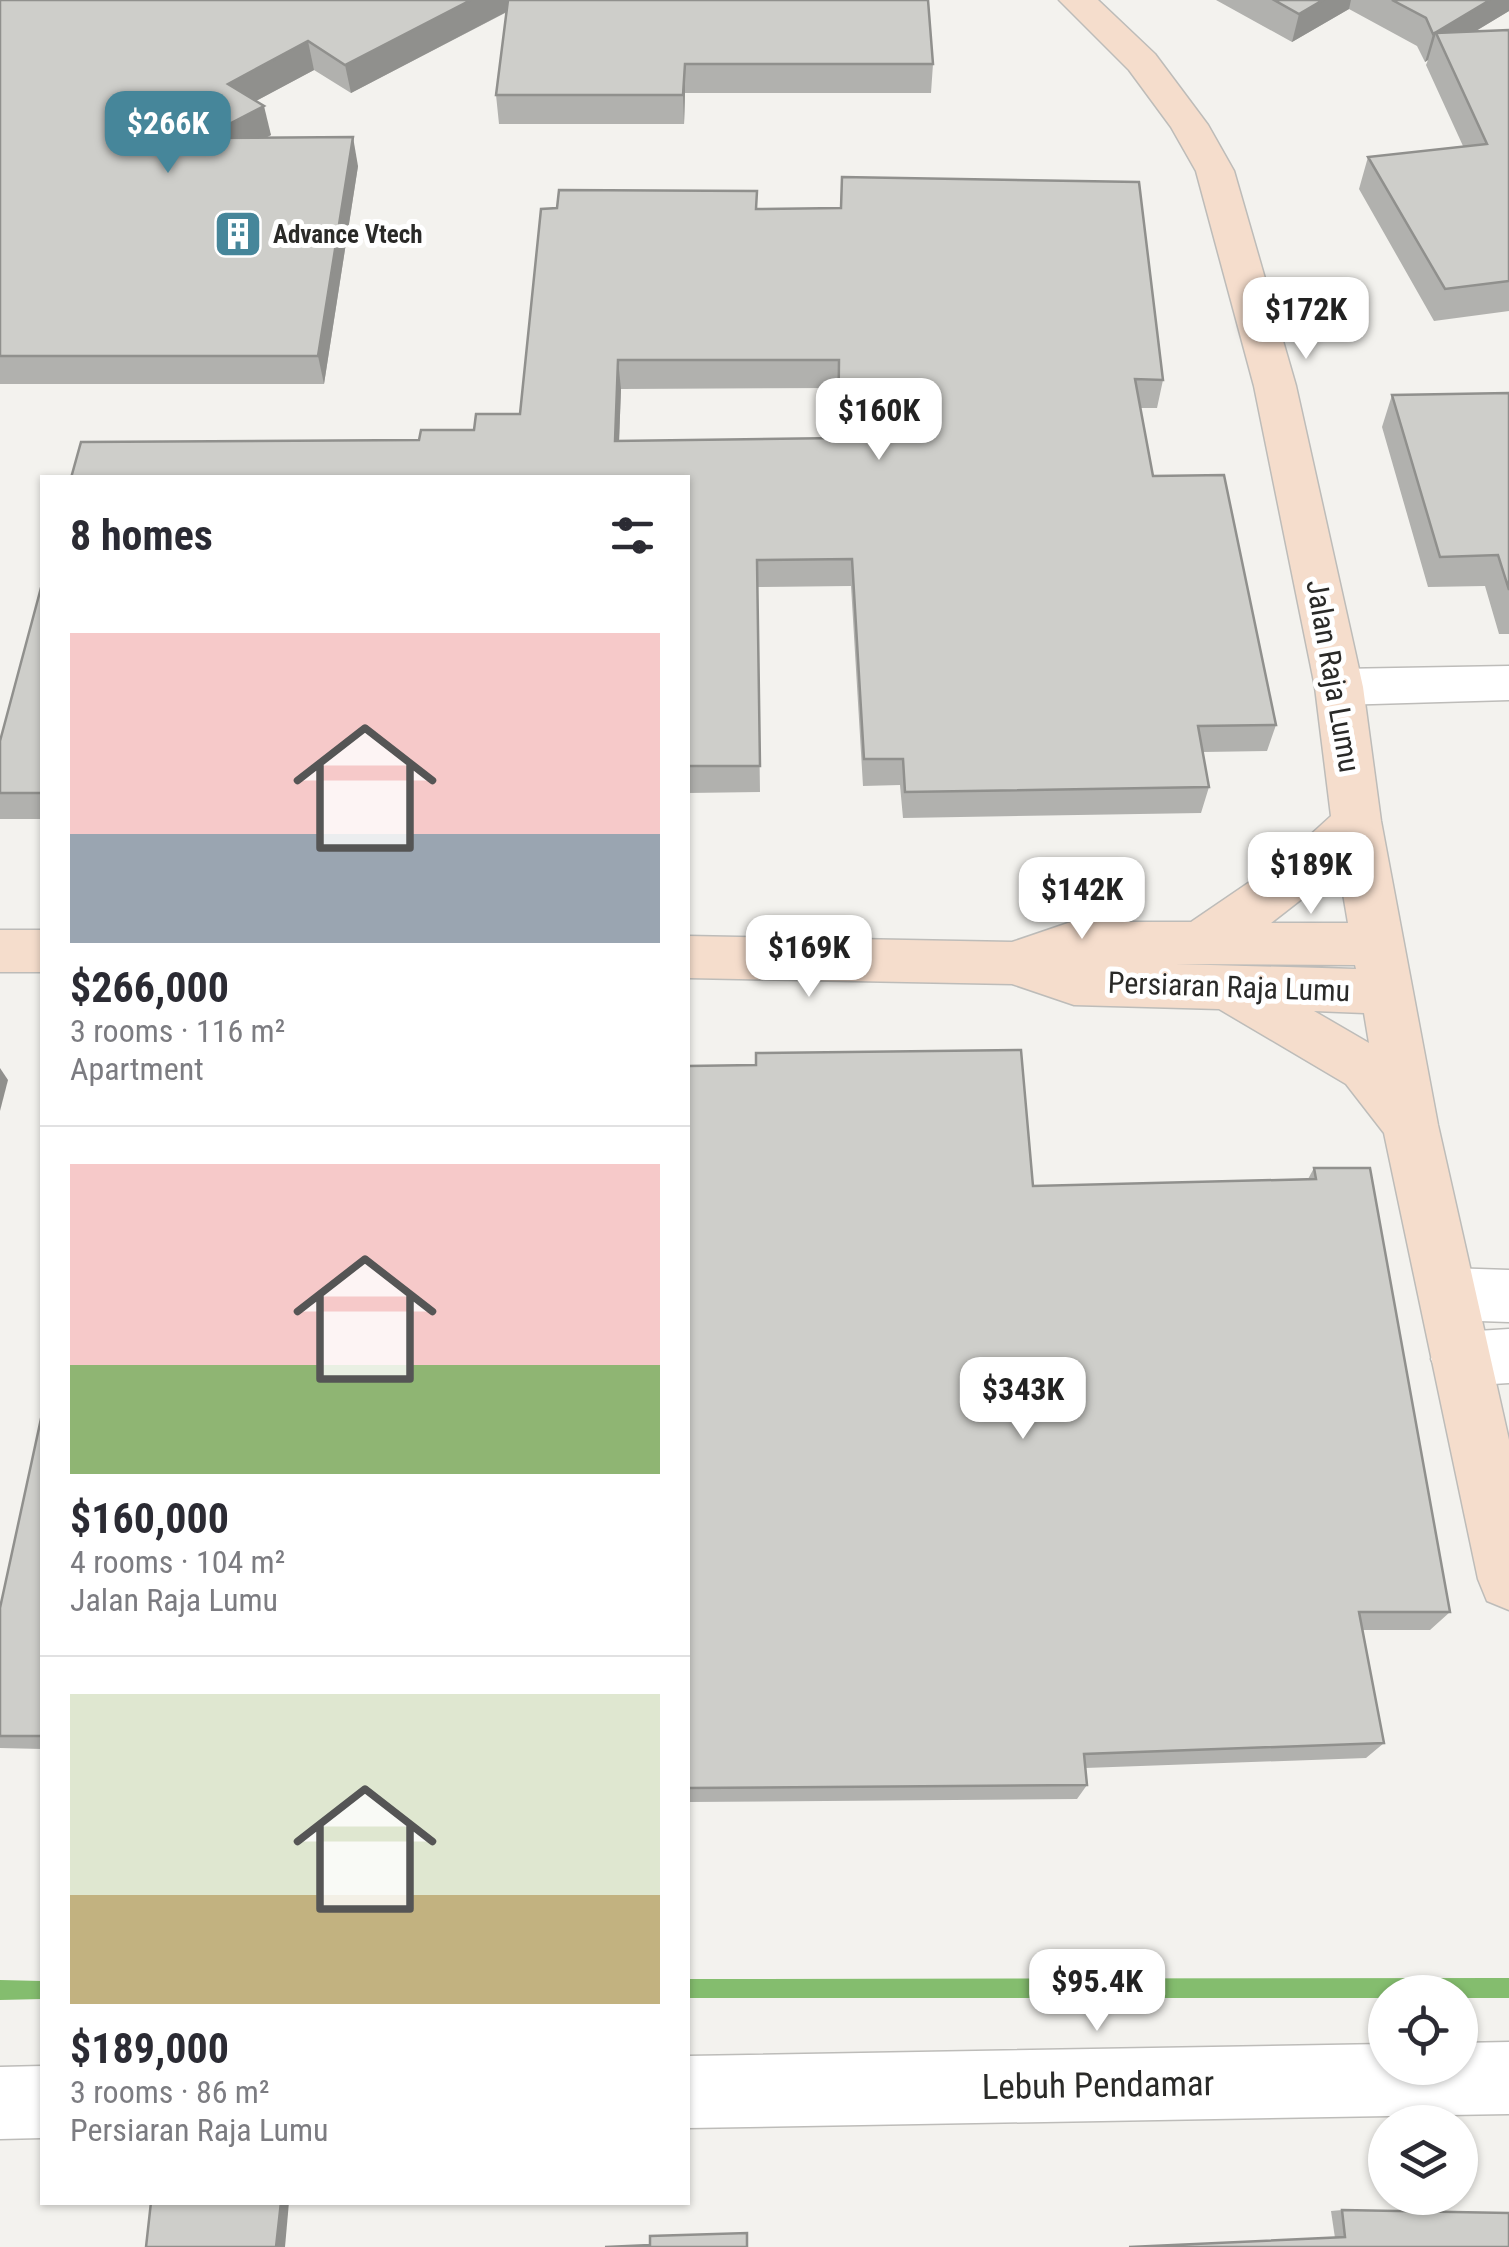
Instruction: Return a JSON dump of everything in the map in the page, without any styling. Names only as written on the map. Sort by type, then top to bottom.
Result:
[{"type":"street","name":"Jalan Raja Lumu","points":[[1077,0],[1142,62],[1189,125],[1214,171],[1275,386],[1339,687],[1356,821],[1410,1125],[1449,1294],[1485,1358],[1506,1548]]},
{"type":"street","points":[[1339,687],[1509,683]]},
{"type":"street","points":[[1356,821],[1213,963],[1365,1068],[1410,1125]]},
{"type":"street","points":[[0,951],[40,951]]},
{"type":"street","name":"Persiaran Raja Lumu","points":[[690,957],[1012,962],[1074,983],[1213,963],[1383,968]]},
{"type":"street","points":[[1449,1294],[1509,1296]]},
{"type":"street","name":"Lebuh Pendamar","points":[[690,2092],[1509,2078]]},
{"type":"street","points":[[0,2103],[40,2102]]},
{"type":"building","points":[[0,0],[471,0],[345,65],[308,41],[228,84],[264,106],[202,138],[353,137],[318,356],[0,356]]},
{"type":"building","points":[[508,0],[928,0],[933,64],[685,64],[683,95],[496,95]]},
{"type":"building","points":[[1274,0],[1323,0],[1299,14]]},
{"type":"building","points":[[1392,0],[1490,0],[1433,34],[1426,18]]},
{"type":"building","points":[[1509,30],[1509,281],[1445,289],[1368,157],[1487,144],[1436,33]]},
{"type":"building","points":[[842,177],[1139,182],[1163,380],[1135,379],[1153,476],[1224,475],[1276,725],[1198,726],[1209,787],[905,792],[903,759],[864,759],[852,559],[757,560],[760,766],[690,766],[690,475],[72,475],[81,442],[419,440],[421,430],[474,430],[476,414],[520,414],[541,209],[557,208],[559,190],[757,191],[756,209],[841,208]],"holes":[[[618,360],[839,360],[838,438],[615,441]]]},
{"type":"building","points":[[1509,393],[1509,590],[1498,555],[1440,557],[1392,395]]},
{"type":"building","points":[[40,591],[40,793],[0,793],[0,741]]},
{"type":"building","points":[[1021,1050],[1033,1186],[1316,1179],[1314,1168],[1370,1168],[1450,1612],[1359,1612],[1384,1743],[1084,1754],[1087,1785],[690,1788],[690,1066],[756,1065],[756,1053]]},
{"type":"building","points":[[40,1423],[40,1736],[0,1736],[0,1608]]},
{"type":"building","points":[[151,2205],[281,2205],[276,2247],[146,2247]]},
{"type":"building","points":[[1342,2210],[1368,2210],[1368,2215],[1509,2213],[1509,2247],[1129,2247],[1345,2237]]},
{"type":"building","points":[[747,2233],[747,2247],[605,2247],[650,2245],[650,2236]]},
{"type":"waterway","points":[[690,1989],[1509,1988]]},
{"type":"waterway","points":[[0,1990],[40,1990]]},
{"type":"place","name":"Advance Vtech","points":[[238,234]]}]
